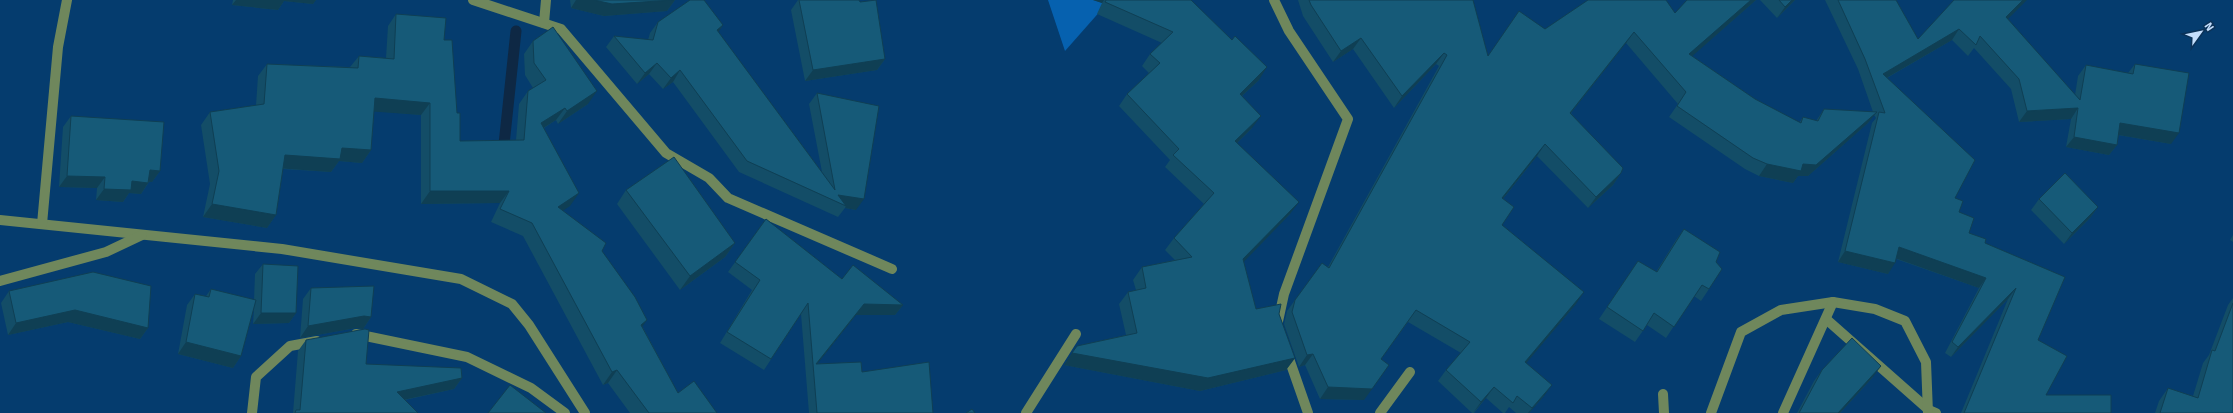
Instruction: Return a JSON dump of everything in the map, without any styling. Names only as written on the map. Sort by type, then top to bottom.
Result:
[{"type":"street","points":[[42,224],[58,47],[67,0]]},
{"type":"street","points":[[473,0],[561,29],[666,153],[709,178],[728,198],[892,269]]},
{"type":"street","points":[[544,23],[546,0]]},
{"type":"street","points":[[1274,0],[1289,31],[1348,118],[1284,294],[1277,324],[1308,413]]},
{"type":"street","points":[[0,220],[282,249],[460,279],[512,304],[529,325],[585,413]]},
{"type":"street","points":[[0,280],[106,252],[142,235]]},
{"type":"street","points":[[1783,413],[1833,302]]},
{"type":"street","points":[[1711,413],[1741,332],[1781,310],[1833,302],[1876,309],[1905,322],[1926,362],[1931,412]]},
{"type":"street","points":[[1826,319],[1931,412]]},
{"type":"street","points":[[344,336],[357,334],[467,357],[532,388],[565,413]]},
{"type":"street","points":[[1026,413],[1076,334]]},
{"type":"street","points":[[252,413],[256,377],[290,346],[324,339]]},
{"type":"street","points":[[1380,413],[1410,372]]},
{"type":"street","points":[[1663,394],[1664,413]]},
{"type":"shaded area","points":[[1048,0],[1110,0],[1065,51]]},
{"type":"building","points":[[594,0],[674,0],[612,4]]},
{"type":"building","points":[[690,0],[704,0],[723,25],[717,30],[835,190],[817,93],[879,106],[864,199],[838,195],[846,206],[747,161],[680,70],[671,78],[657,63],[645,73],[614,36],[653,40],[658,22]]},
{"type":"building","points":[[799,0],[859,0],[860,2],[876,0],[885,59],[813,70]]},
{"type":"building","points":[[1106,0],[1191,0],[1232,40],[1235,36],[1267,67],[1240,94],[1261,116],[1235,141],[1299,202],[1243,259],[1256,309],[1281,304],[1279,314],[1295,358],[1208,378],[1072,353],[1077,346],[1137,333],[1128,292],[1146,288],[1142,267],[1192,257],[1174,238],[1214,193],[1173,155],[1179,149],[1127,94],[1160,63],[1150,54],[1173,32],[1105,2]]},
{"type":"building","points":[[1309,0],[1473,0],[1488,56],[1519,11],[1545,29],[1588,0],[1666,0],[1675,13],[1687,0],[1751,0],[1689,54],[1755,99],[1801,123],[1803,117],[1818,121],[1824,109],[1877,112],[1816,165],[1803,164],[1801,171],[1767,164],[1753,158],[1677,106],[1686,92],[1634,32],[1570,113],[1623,168],[1621,173],[1596,197],[1545,144],[1502,198],[1514,207],[1502,225],[1584,292],[1525,362],[1552,385],[1532,408],[1517,396],[1513,403],[1494,387],[1481,402],[1446,370],[1470,342],[1416,310],[1381,359],[1389,365],[1372,389],[1328,387],[1313,354],[1307,355],[1292,312],[1295,300],[1322,263],[1329,268],[1447,55],[1444,53],[1402,96],[1361,38],[1341,51]]},
{"type":"building","points":[[1779,0],[1792,0],[1785,7]]},
{"type":"building","points":[[1838,0],[1896,0],[1918,39],[1954,0],[2023,0],[2006,17],[2080,100],[2086,65],[2133,74],[2135,64],[2189,73],[2179,133],[2120,123],[2117,145],[2074,137],[2078,108],[2027,111],[2019,79],[1980,36],[1976,45],[1959,29],[1883,74],[1975,160],[1955,198],[1963,201],[1959,212],[1974,218],[1969,233],[1986,239],[1985,243],[2065,277],[2038,340],[2067,356],[2046,395],[2111,395],[2111,413],[1964,413],[2016,288],[1958,347],[1952,342],[1986,278],[1899,247],[1895,263],[1845,251],[1879,112],[1885,113],[1865,59]]},
{"type":"building","points":[[396,14],[446,18],[444,40],[452,40],[457,113],[460,113],[460,141],[524,140],[528,91],[546,80],[534,63],[533,41],[553,27],[597,91],[567,111],[565,108],[541,123],[579,193],[558,207],[606,243],[602,251],[635,297],[647,320],[641,325],[678,393],[694,381],[717,413],[649,413],[617,370],[612,372],[532,223],[500,209],[509,191],[430,191],[430,103],[375,98],[371,150],[342,148],[340,159],[285,155],[276,215],[212,204],[219,171],[210,112],[264,104],[267,64],[358,68],[359,56],[394,59]]},
{"type":"building","points":[[71,116],[164,122],[160,171],[150,170],[148,183],[132,181],[131,190],[104,189],[105,177],[67,176]]},
{"type":"building","points":[[674,157],[735,243],[690,276],[626,190]]},
{"type":"building","points":[[2065,173],[2098,207],[2072,233],[2039,199]]},
{"type":"building","points":[[766,219],[842,279],[853,265],[903,305],[864,304],[816,364],[861,362],[862,372],[929,362],[933,413],[817,413],[808,303],[771,359],[727,332],[760,280],[735,262]]},
{"type":"building","points":[[1684,229],[1720,252],[1716,262],[1722,269],[1709,289],[1702,285],[1674,327],[1654,313],[1643,331],[1607,307],[1638,261],[1657,272]]},
{"type":"building","points":[[263,264],[298,266],[296,313],[261,313]]},
{"type":"building","points":[[93,272],[151,286],[148,328],[75,310],[16,323],[9,291]]},
{"type":"building","points":[[374,286],[371,317],[364,316],[308,326],[311,288]]},
{"type":"building","points":[[211,289],[256,300],[241,356],[186,342],[195,294],[209,297]]},
{"type":"building","points":[[2233,303],[2233,413],[2160,413],[2168,388],[2198,398],[2212,350],[2215,351]]},
{"type":"building","points":[[365,329],[369,330],[366,364],[461,368],[462,378],[397,392],[418,413],[295,413],[296,410],[300,410],[306,340]]},
{"type":"building","points":[[1852,338],[1881,366],[1838,413],[1799,413],[1822,370]]},
{"type":"building","points":[[510,385],[546,413],[488,413]]},
{"type":"building","points":[[972,409],[975,413],[966,413]]},
{"type":"waterway","points":[[503,154],[516,31]]}]
